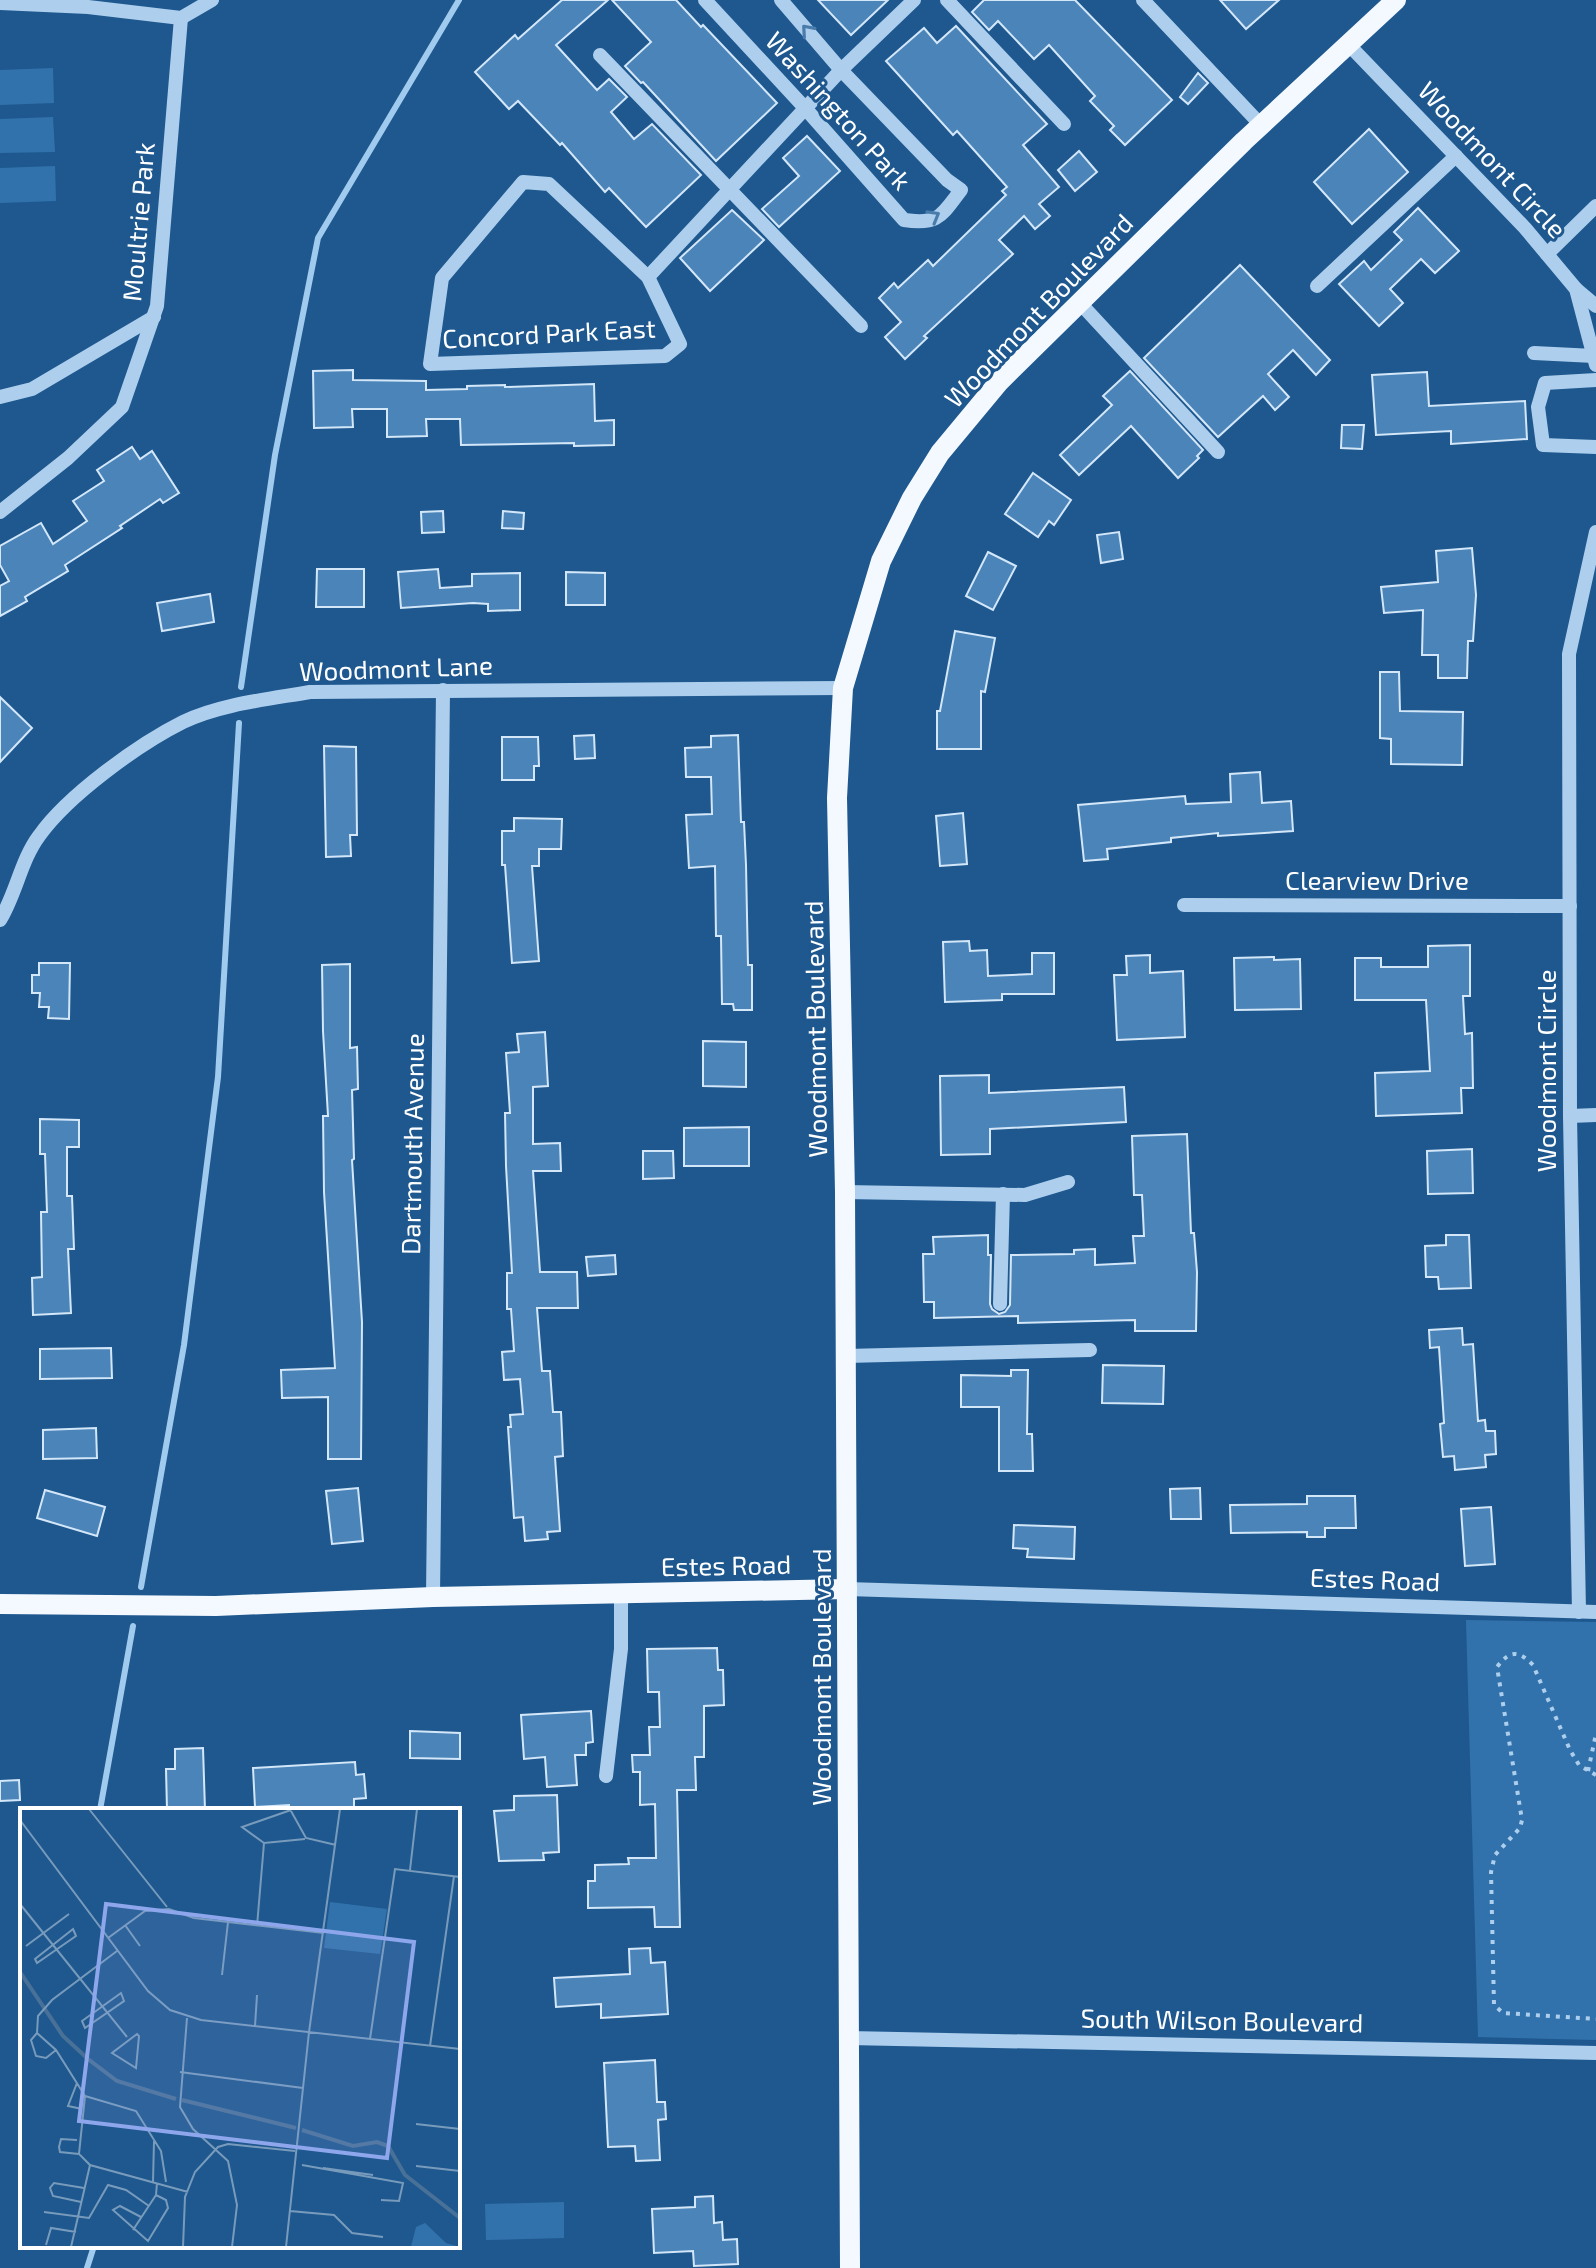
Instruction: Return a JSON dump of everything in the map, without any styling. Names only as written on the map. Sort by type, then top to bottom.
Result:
[{"type":"main road","name":"Woodmont Boulevard","points":[[850,2268],[845,1192],[837,798],[843,688],[881,561],[912,498],[940,453],[999,382],[1261,125],[1396,0]]},
{"type":"main road","name":"Estes Road","points":[[0,1604],[203,1606],[433,1597],[847,1589]]},
{"type":"street","points":[[0,3],[88,4],[181,18],[212,0]]},
{"type":"street","name":"Washington Park","points":[[705,0],[904,220],[925,223],[943,213],[961,190],[947,180],[841,70],[781,0]]},
{"type":"street","points":[[648,277],[841,70],[914,0]]},
{"type":"street","points":[[947,0],[1064,124]]},
{"type":"street","points":[[1143,0],[1261,125]]},
{"type":"street","name":"Moultrie Park","points":[[0,512],[68,458],[122,407],[157,306],[181,18]]},
{"type":"street","name":"Woodmont Circle","points":[[1348,44],[1456,156],[1576,289],[1595,361]]},
{"type":"street","points":[[600,55],[861,326]]},
{"type":"street","points":[[1317,286],[1456,156]]},
{"type":"street","name":"Concord Park East","points":[[523,182],[549,184],[648,277],[680,344],[665,356],[430,364],[442,278],[523,182]]},
{"type":"street","points":[[1547,254],[1596,206]]},
{"type":"street","points":[[1576,289],[1596,306]]},
{"type":"street","points":[[1080,303],[1218,452]]},
{"type":"street","points":[[0,397],[32,389],[154,317]]},
{"type":"street","points":[[1534,353],[1595,361]]},
{"type":"street","points":[[1596,380],[1545,383],[1538,407],[1543,445],[1596,447]]},
{"type":"street","name":"Woodmont Circle","points":[[1579,1612],[1570,1116],[1569,654],[1590,579],[1596,532]]},
{"type":"street","name":"Woodmont Lane","points":[[0,920],[38,837],[82,791],[139,749],[185,721],[242,704],[310,692],[843,688]]},
{"type":"street","name":"Dartmouth Avenue","points":[[433,1597],[443,690]]},
{"type":"street","name":"Clearview Drive","points":[[1184,905],[1570,906]]},
{"type":"street","points":[[1570,1116],[1596,1115]]},
{"type":"street","points":[[845,1192],[1025,1195],[1068,1182]]},
{"type":"street","points":[[1000,1304],[1003,1194]]},
{"type":"street","points":[[846,1356],[1090,1350]]},
{"type":"street","name":"Estes Road","points":[[847,1589],[1596,1612]]},
{"type":"street","points":[[606,1776],[621,1649],[621,1593]]},
{"type":"street","name":"South Wilson Boulevard","points":[[848,2038],[1596,2053]]},
{"type":"path","points":[[1596,1775],[1579,1765],[1570,1750],[1533,1665],[1524,1655],[1513,1653],[1504,1658],[1497,1667],[1522,1820],[1520,1828],[1495,1855],[1491,1872],[1494,2005],[1503,2013],[1596,2019]]},
{"type":"path","points":[[1588,1771],[1596,1734]]},
{"type":"shaded area","points":[[53,68],[54,103],[0,105],[0,70]]},
{"type":"shaded area","points":[[53,117],[55,152],[0,153],[0,119]]},
{"type":"shaded area","points":[[55,166],[56,201],[0,203],[0,168]]},
{"type":"shaded area","points":[[1466,1620],[1596,1622],[1596,2040],[1478,2037]]},
{"type":"shaded area","points":[[564,2202],[564,2238],[486,2240],[485,2204]]},
{"type":"building","points":[[562,0],[608,0],[556,45],[597,90],[609,79],[627,97],[611,112],[634,139],[652,124],[701,175],[646,227],[609,188],[605,192],[562,143],[560,145],[518,101],[509,109],[475,72],[515,35],[518,39]]},
{"type":"building","points":[[612,0],[676,0],[777,103],[716,161],[625,66],[651,42]]},
{"type":"building","points":[[818,0],[888,0],[851,35]]},
{"type":"building","points":[[984,0],[1075,0],[1172,100],[1125,145],[1110,130],[1114,126],[1090,101],[1095,96],[1049,45],[1034,59],[998,21],[989,30],[972,12]]},
{"type":"building","points":[[1220,0],[1279,0],[1246,29]]},
{"type":"building","points":[[956,26],[1047,124],[1023,145],[1059,187],[1039,204],[1050,216],[1035,229],[1024,216],[999,240],[1013,254],[924,336],[927,338],[905,359],[885,337],[901,322],[879,298],[894,283],[898,288],[928,260],[933,266],[1006,195],[1002,191],[1007,187],[957,131],[953,135],[886,61],[924,28],[937,43]]},
{"type":"building","points":[[1198,73],[1208,83],[1188,104],[1180,97]]},
{"type":"building","points":[[1369,129],[1408,172],[1352,224],[1314,182]]},
{"type":"building","points":[[807,136],[840,171],[779,227],[762,209],[799,176],[783,158]]},
{"type":"building","points":[[1079,151],[1097,172],[1075,191],[1058,170]]},
{"type":"building","points":[[1418,208],[1459,251],[1435,273],[1421,259],[1390,289],[1403,303],[1379,326],[1339,284],[1364,261],[1371,270],[1402,240],[1394,232]]},
{"type":"building","points":[[732,210],[764,240],[710,291],[680,258]]},
{"type":"building","points":[[1240,265],[1330,360],[1316,375],[1293,350],[1268,374],[1289,397],[1275,410],[1263,396],[1218,437],[1144,358]]},
{"type":"building","points":[[353,370],[353,380],[426,381],[426,390],[467,389],[467,386],[594,384],[595,421],[614,420],[614,445],[461,445],[460,419],[426,419],[427,436],[387,437],[387,409],[352,409],[353,427],[314,428],[313,371]]},
{"type":"building","points":[[1130,371],[1203,450],[1178,478],[1131,426],[1079,475],[1060,455],[1112,405],[1103,396]]},
{"type":"building","points":[[1427,372],[1429,406],[1525,401],[1527,439],[1451,444],[1451,431],[1376,435],[1372,375]]},
{"type":"building","points":[[1342,425],[1364,425],[1362,449],[1341,448]]},
{"type":"building","points":[[132,447],[140,459],[152,451],[179,493],[163,503],[160,499],[120,526],[122,528],[65,565],[68,571],[0,616],[0,586],[9,581],[0,565],[0,546],[41,523],[53,544],[87,521],[73,501],[104,481],[97,470]]},
{"type":"building","points":[[1033,473],[1071,500],[1054,525],[1049,521],[1038,537],[1005,514]]},
{"type":"building","points":[[443,511],[444,532],[422,533],[421,512]]},
{"type":"building","points":[[503,511],[524,513],[523,529],[502,528]]},
{"type":"building","points":[[1119,532],[1123,559],[1101,563],[1097,535]]},
{"type":"building","points":[[1472,548],[1476,595],[1473,641],[1468,641],[1467,678],[1438,678],[1438,655],[1422,655],[1423,610],[1384,613],[1381,587],[1438,582],[1436,551]]},
{"type":"building","points":[[988,552],[1016,566],[993,610],[966,596]]},
{"type":"building","points":[[317,569],[364,569],[364,607],[316,607]]},
{"type":"building","points":[[438,569],[440,588],[472,586],[472,574],[520,573],[520,610],[488,611],[488,604],[473,603],[401,608],[398,572]]},
{"type":"building","points":[[566,572],[605,573],[605,605],[566,605]]},
{"type":"building","points":[[210,594],[214,622],[162,631],[157,603]]},
{"type":"building","points":[[955,631],[995,638],[985,692],[981,691],[981,749],[937,749],[937,711],[940,711]]},
{"type":"building","points":[[1380,672],[1399,672],[1400,711],[1463,712],[1462,765],[1391,764],[1391,739],[1380,738]]},
{"type":"building","points":[[0,697],[32,728],[0,762]]},
{"type":"building","points":[[594,735],[595,758],[575,759],[574,736]]},
{"type":"building","points":[[738,735],[752,1010],[734,1010],[733,1004],[722,1004],[721,936],[716,936],[715,866],[689,868],[686,815],[712,814],[711,777],[686,777],[685,748],[711,747],[711,736]]},
{"type":"building","points":[[502,737],[538,737],[539,766],[534,766],[534,780],[502,780]]},
{"type":"building","points":[[324,746],[356,747],[357,835],[350,835],[351,856],[326,857]]},
{"type":"building","points":[[1260,772],[1262,803],[1291,801],[1293,831],[1171,838],[1171,842],[1107,849],[1108,859],[1084,861],[1078,805],[1185,796],[1186,804],[1231,802],[1230,774]]},
{"type":"building","points":[[963,813],[967,864],[940,866],[936,816]]},
{"type":"building","points":[[514,818],[562,819],[561,849],[539,849],[539,866],[532,866],[539,961],[512,963],[505,865],[502,865],[502,831],[514,831]]},
{"type":"building","points":[[969,941],[970,951],[987,950],[988,976],[1032,974],[1032,953],[1054,953],[1054,994],[1002,994],[1002,1000],[945,1002],[943,942]]},
{"type":"building","points":[[1470,945],[1470,996],[1463,996],[1465,1034],[1472,1033],[1473,1088],[1461,1088],[1462,1113],[1376,1116],[1375,1073],[1430,1071],[1426,1000],[1355,1000],[1355,958],[1381,958],[1381,967],[1428,967],[1428,946]]},
{"type":"building","points":[[1150,955],[1150,973],[1183,971],[1185,1037],[1117,1040],[1114,975],[1127,975],[1126,956]]},
{"type":"building","points":[[1274,957],[1274,960],[1300,959],[1301,1009],[1235,1010],[1234,958]]},
{"type":"building","points":[[39,963],[70,963],[69,1019],[48,1018],[49,1007],[39,1007],[40,993],[32,993],[32,975],[39,975]]},
{"type":"building","points":[[350,964],[350,1048],[357,1047],[358,1089],[352,1090],[352,1160],[362,1322],[361,1459],[328,1459],[328,1397],[282,1398],[281,1370],[335,1368],[324,1192],[323,1116],[328,1116],[322,965]]},
{"type":"building","points":[[545,1032],[548,1086],[533,1087],[533,1144],[560,1143],[561,1171],[533,1171],[540,1272],[577,1272],[578,1308],[537,1308],[542,1371],[550,1371],[553,1412],[561,1412],[563,1456],[555,1457],[560,1531],[547,1532],[548,1539],[525,1541],[523,1517],[514,1518],[508,1427],[511,1427],[510,1415],[523,1414],[520,1379],[504,1380],[502,1352],[514,1351],[511,1309],[507,1309],[507,1273],[512,1273],[506,1166],[505,1113],[510,1113],[506,1053],[519,1052],[517,1034]]},
{"type":"building","points":[[703,1041],[746,1042],[746,1087],[703,1086]]},
{"type":"building","points":[[989,1075],[989,1093],[1124,1087],[1126,1122],[990,1129],[990,1154],[941,1155],[940,1076]]},
{"type":"building","points":[[40,1119],[79,1120],[79,1147],[67,1147],[67,1196],[72,1196],[74,1249],[68,1249],[71,1313],[33,1315],[32,1278],[42,1277],[41,1212],[47,1212],[45,1154],[40,1154]]},
{"type":"building","points":[[749,1127],[749,1166],[684,1166],[684,1128]]},
{"type":"building","points":[[1187,1134],[1191,1233],[1194,1233],[1197,1272],[1196,1331],[1135,1331],[1135,1320],[1018,1323],[1018,1316],[934,1318],[934,1302],[924,1302],[923,1254],[934,1254],[933,1237],[988,1235],[988,1255],[991,1255],[990,1304],[999,1314],[1010,1305],[1011,1255],[1074,1254],[1074,1250],[1095,1249],[1095,1265],[1135,1263],[1133,1236],[1144,1236],[1142,1195],[1134,1195],[1132,1136]]},
{"type":"building","points":[[1472,1149],[1473,1193],[1428,1194],[1427,1151]]},
{"type":"building","points":[[643,1151],[673,1151],[674,1178],[643,1179]]},
{"type":"building","points":[[1446,1235],[1469,1235],[1471,1288],[1439,1289],[1438,1277],[1426,1277],[1425,1246],[1446,1245]]},
{"type":"building","points":[[615,1255],[616,1274],[588,1276],[586,1257]]},
{"type":"building","points":[[1462,1328],[1463,1345],[1473,1344],[1478,1421],[1485,1420],[1486,1431],[1495,1431],[1496,1454],[1485,1455],[1486,1467],[1455,1470],[1454,1456],[1443,1457],[1439,1347],[1430,1348],[1429,1330]]},
{"type":"building","points":[[111,1348],[112,1378],[40,1379],[40,1349]]},
{"type":"building","points":[[1103,1365],[1164,1366],[1163,1404],[1102,1403]]},
{"type":"building","points":[[1011,1370],[1028,1370],[1027,1434],[1032,1434],[1033,1471],[999,1471],[999,1407],[961,1407],[961,1375],[1011,1376]]},
{"type":"building","points":[[96,1428],[97,1458],[43,1459],[43,1430]]},
{"type":"building","points":[[358,1488],[363,1541],[332,1544],[326,1491]]},
{"type":"building","points":[[1200,1488],[1201,1519],[1171,1519],[1170,1489]]},
{"type":"building","points":[[45,1490],[105,1507],[97,1536],[37,1518]]},
{"type":"building","points":[[1307,1496],[1355,1496],[1356,1528],[1325,1528],[1325,1537],[1307,1537],[1307,1532],[1231,1533],[1230,1505],[1307,1504]]},
{"type":"building","points":[[1491,1507],[1495,1564],[1465,1566],[1461,1509]]},
{"type":"building","points":[[1014,1525],[1075,1527],[1074,1559],[1027,1557],[1028,1549],[1013,1548]]},
{"type":"building","points":[[717,1648],[718,1670],[723,1670],[724,1705],[704,1706],[704,1757],[695,1757],[696,1790],[677,1790],[680,1927],[655,1927],[654,1907],[588,1908],[588,1881],[595,1881],[595,1865],[629,1864],[628,1858],[656,1858],[655,1804],[640,1805],[640,1772],[633,1772],[632,1755],[650,1755],[649,1727],[660,1727],[659,1692],[648,1692],[647,1649]]},
{"type":"building","points":[[591,1711],[593,1742],[586,1743],[586,1755],[575,1755],[577,1785],[547,1787],[545,1757],[524,1759],[521,1715]]},
{"type":"building","points":[[410,1731],[460,1733],[460,1759],[410,1758]]},
{"type":"building","points":[[203,1748],[205,1808],[167,1808],[166,1769],[175,1769],[175,1749]]},
{"type":"building","points":[[355,1762],[356,1775],[364,1774],[366,1798],[354,1799],[354,1808],[255,1807],[253,1768]]},
{"type":"building","points":[[19,1780],[20,1800],[0,1801],[0,1781]]},
{"type":"building","points":[[557,1795],[559,1852],[543,1853],[544,1860],[499,1861],[494,1811],[514,1810],[514,1796]]},
{"type":"building","points":[[650,1948],[651,1963],[665,1962],[668,2014],[601,2018],[601,2004],[556,2007],[554,1978],[630,1974],[629,1949]]},
{"type":"building","points":[[655,2060],[657,2102],[665,2102],[666,2119],[658,2120],[660,2160],[636,2161],[635,2146],[608,2147],[604,2063]]},
{"type":"building","points":[[713,2196],[714,2223],[722,2222],[723,2240],[737,2239],[738,2264],[694,2266],[693,2251],[654,2253],[652,2209],[695,2207],[695,2197]]},
{"type":"waterway","points":[[241,687],[275,455],[318,238],[459,0]]},
{"type":"waterway","points":[[141,1587],[184,1345],[218,1077],[239,723]]},
{"type":"waterway","points":[[100,1808],[133,1626]]},
{"type":"waterway","points":[[87,2268],[93,2248]]}]
